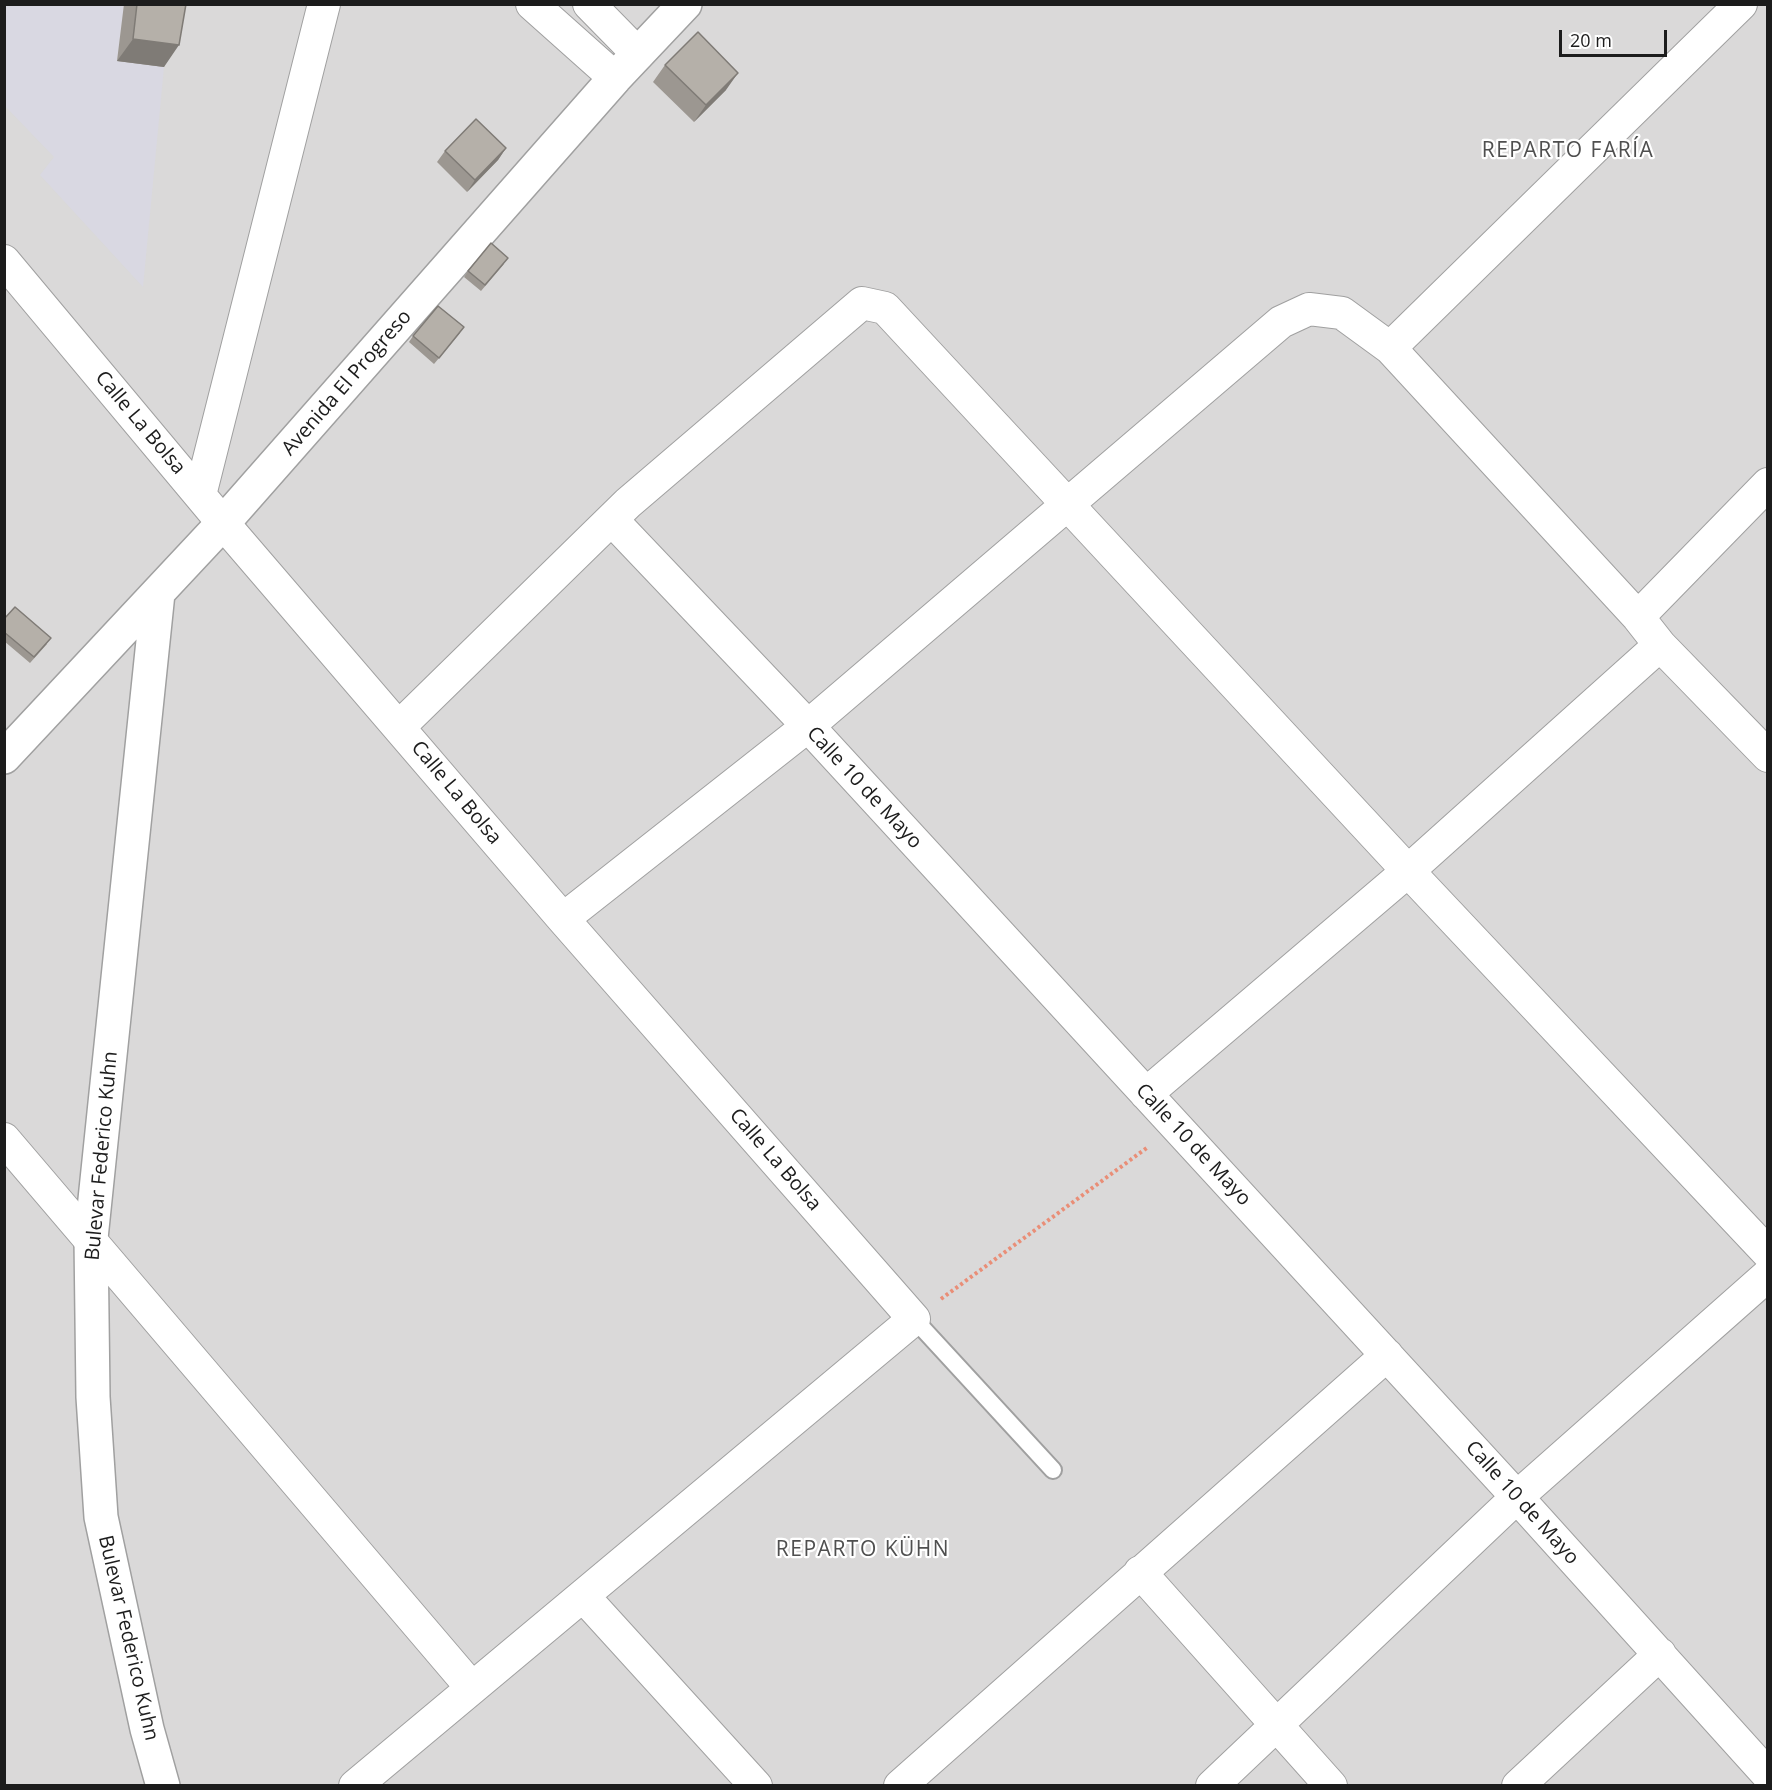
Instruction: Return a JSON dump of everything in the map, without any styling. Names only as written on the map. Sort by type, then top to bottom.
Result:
[{"type":"street","points":[[200,495],[324,4]]},
{"type":"street","points":[[532,4],[615,78]]},
{"type":"street","points":[[589,4],[638,54]]},
{"type":"street","name":"Avenida El Progreso","points":[[4,757],[223,523],[615,78],[685,4]]},
{"type":"street","points":[[1390,348],[1741,4]]},
{"type":"street","name":"Calle La Bolsa","points":[[4,261],[223,523],[400,726],[563,919],[914,1319]]},
{"type":"street","points":[[400,726],[628,504],[862,303],[885,308],[1408,872],[1767,1253]]},
{"type":"street","points":[[563,919],[808,726],[1281,322],[1309,309],[1342,313],[1390,348],[1638,617],[1660,645],[1767,756]]},
{"type":"street","points":[[1638,617],[1767,484]]},
{"type":"street","name":"Calle 10 de Mayo","points":[[612,521],[808,726],[1517,1497],[1767,1775]]},
{"type":"street","name":"Bulevar Federico Kuhn","points":[[158,593],[91,1238],[93,1397],[100,1517],[147,1729],[163,1785]]},
{"type":"street","points":[[1146,1094],[1408,872],[1660,645]]},
{"type":"street","points":[[4,1139],[91,1238],[472,1688]]},
{"type":"street","points":[[1212,1785],[1517,1497],[1767,1275]]},
{"type":"street","points":[[355,1785],[584,1597],[914,1319]]},
{"type":"street","points":[[900,1785],[1387,1355]]},
{"type":"street","points":[[1140,1572],[1331,1785]]},
{"type":"street","points":[[584,1597],[756,1785]]},
{"type":"street","points":[[1518,1785],[1660,1654]]},
{"type":"lane","points":[[914,1319],[1053,1470]]},
{"type":"path","points":[[914,1319],[1176,1127]]},
{"type":"shaded area","points":[[5,5],[1767,5],[1767,1785],[5,1785]]},
{"type":"shaded area","points":[[5,5],[124,5],[117,61],[164,67],[143,287],[40,175],[54,157],[5,106]]},
{"type":"building","points":[[137,4],[186,4],[179,45],[133,39]]},
{"type":"building","points":[[698,32],[738,73],[706,105],[665,65]]},
{"type":"building","points":[[476,119],[506,148],[475,180],[445,151]]},
{"type":"building","points":[[491,243],[508,258],[485,285],[468,271]]},
{"type":"building","points":[[438,306],[464,327],[439,358],[413,336]]},
{"type":"building","points":[[15,607],[51,638],[34,657],[4,632],[4,619]]},
{"type":"district","name":"REPARTO FARÍA","points":[[1568,151]]},
{"type":"district","name":"REPARTO KÜHN","points":[[863,1550]]}]
